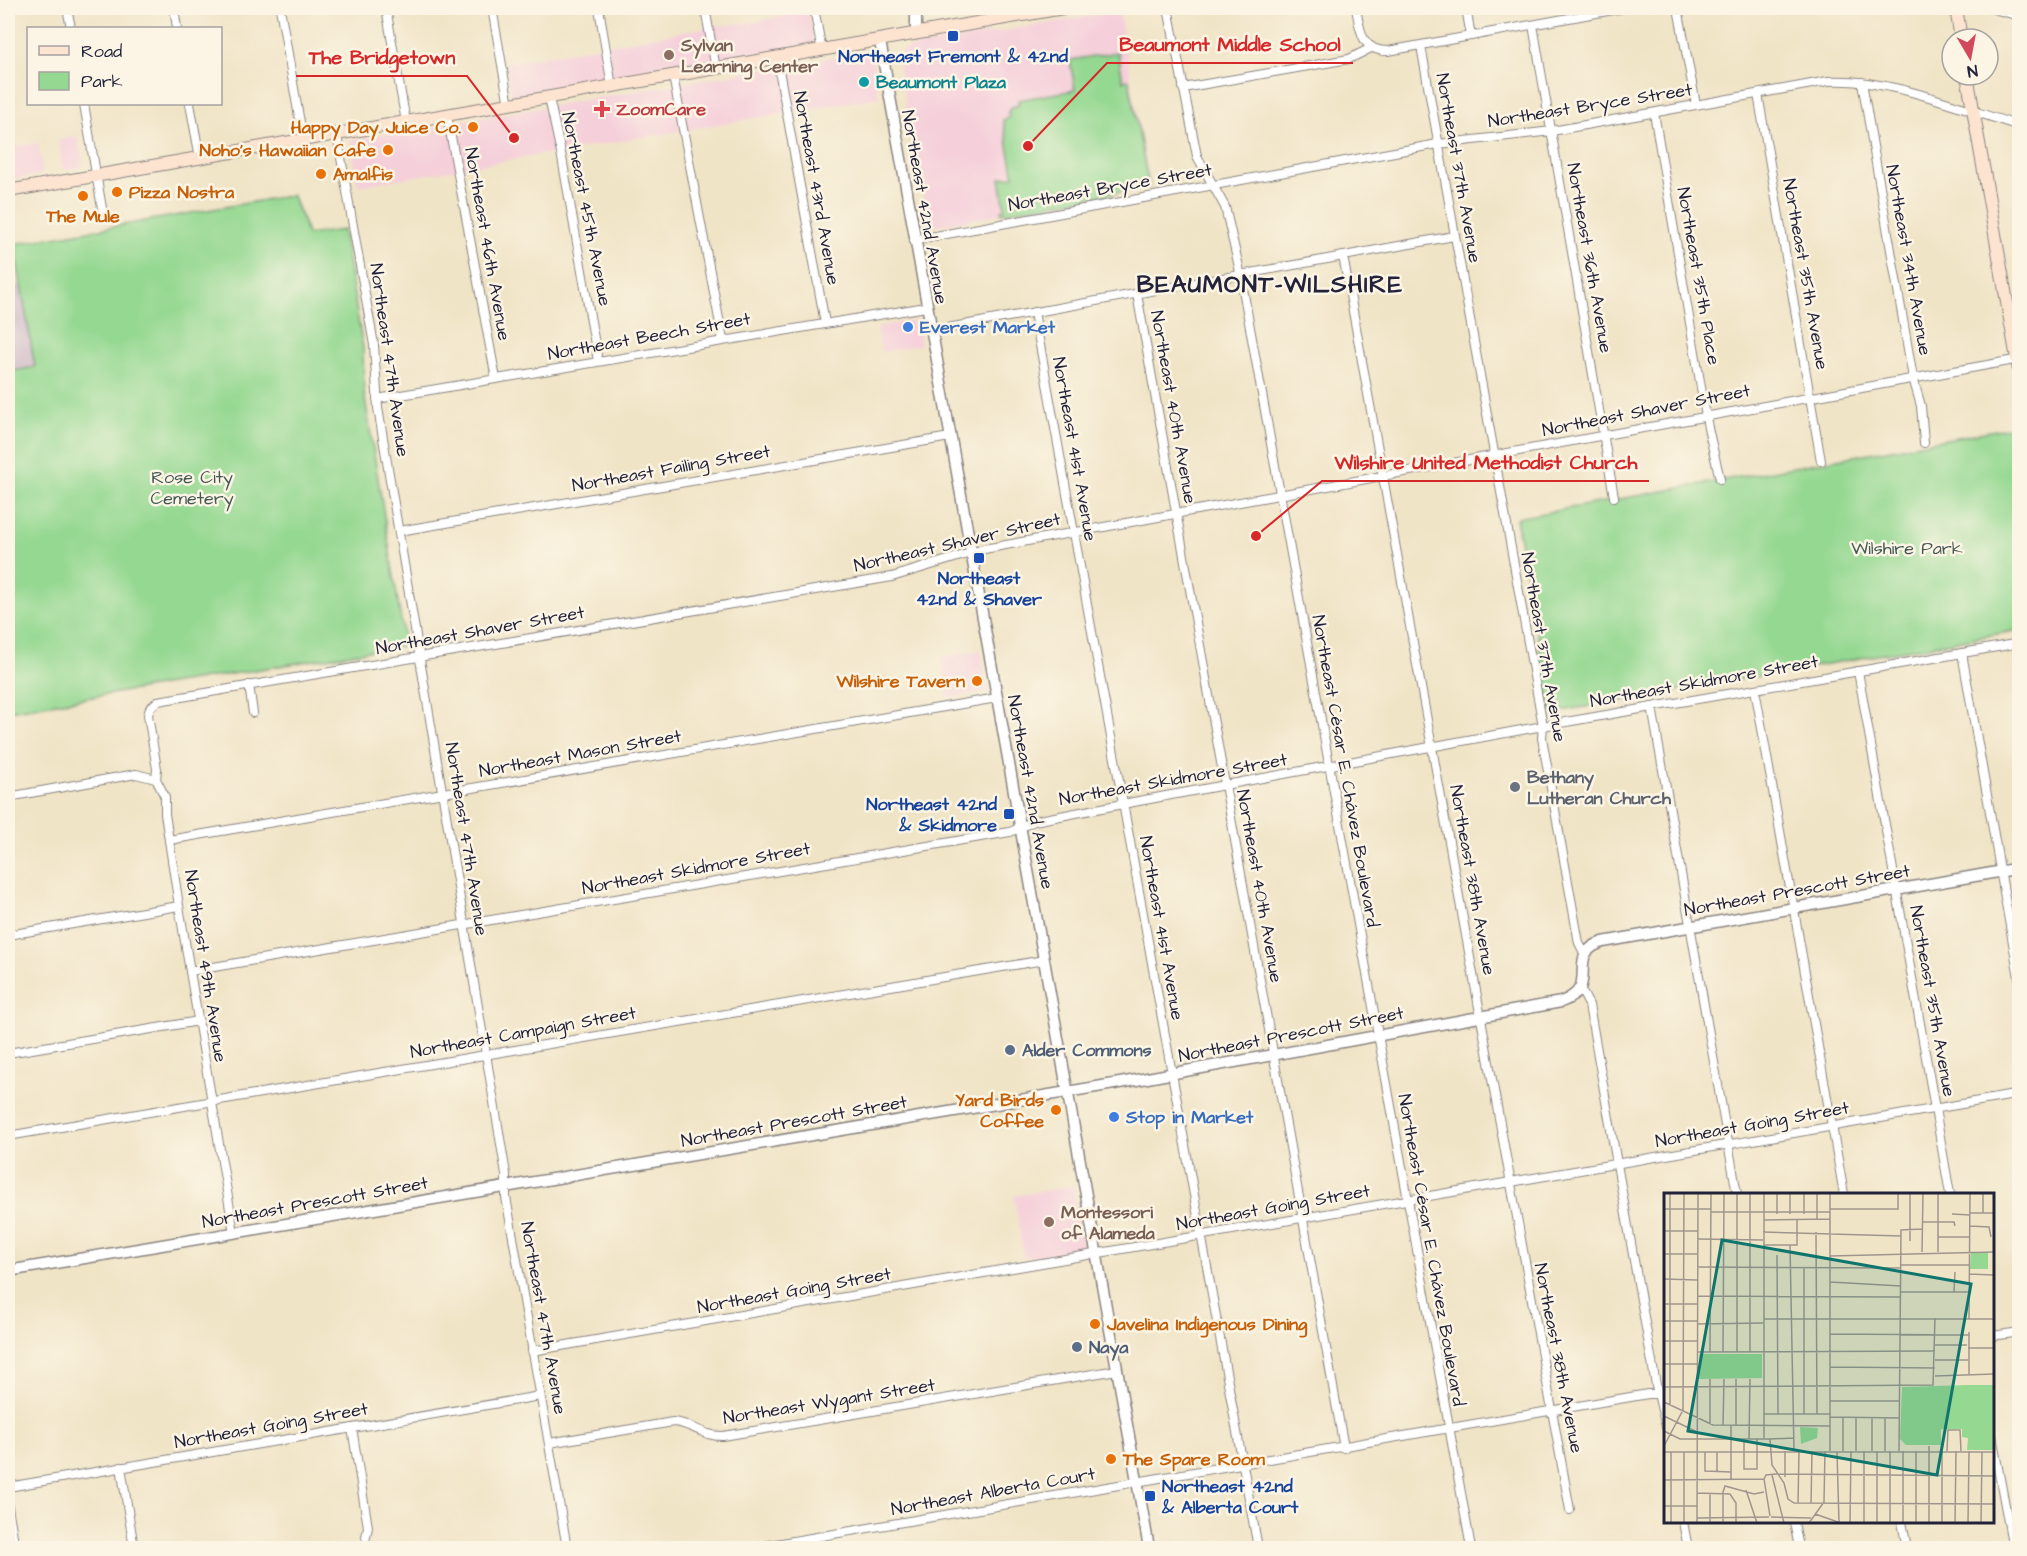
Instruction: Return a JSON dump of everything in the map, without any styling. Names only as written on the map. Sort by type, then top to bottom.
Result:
[{"type":"main road","points":[[8,191],[880,41],[1024,11],[1063,8]]},
{"type":"main road","points":[[1956,8],[1959,27]]},
{"type":"main road","points":[[1969,87],[2018,359],[2019,376]]},
{"type":"street","points":[[67,8],[71,27]]},
{"type":"street","points":[[174,8],[177,27]]},
{"type":"street","points":[[280,8],[303,140]]},
{"type":"street","points":[[386,8],[406,122]]},
{"type":"street","points":[[492,8],[509,105]]},
{"type":"street","points":[[599,8],[612,87]]},
{"type":"street","points":[[705,8],[716,69]]},
{"type":"street","points":[[814,8],[822,51]]},
{"type":"street","points":[[916,8],[916,34]]},
{"type":"street","name":"Northeast César E. Chávez Boulevard","points":[[1168,8],[1197,156],[1229,218],[1471,1548]]},
{"type":"street","points":[[1356,8],[1360,33],[1371,48]]},
{"type":"street","points":[[1466,8],[1471,36]]},
{"type":"street","points":[[1571,8],[1573,17]]},
{"type":"street","points":[[1183,88],[1349,58],[1371,48],[1388,51],[1420,46],[1624,8]]},
{"type":"street","points":[[1678,8],[1696,105]]},
{"type":"street","points":[[1989,8],[2019,16]]},
{"type":"street","name":"Northeast 36th Avenue","points":[[1533,25],[1614,498]]},
{"type":"street","name":"Northeast 42nd Avenue","points":[[880,41],[1149,1548]]},
{"type":"street","name":"Northeast 37th Avenue","points":[[1420,46],[1543,726],[1542,738],[1559,834],[1579,943],[1584,953],[1581,988],[1589,1005],[1617,1164],[1662,1394],[1664,1416]]},
{"type":"street","name":"Northeast 43rd Avenue","points":[[777,59],[825,323]]},
{"type":"street","points":[[673,76],[723,340]]},
{"type":"street","name":"Northeast Bryce Street","points":[[914,240],[1438,144],[1552,131],[1828,81],[1862,82],[2019,126]]},
{"type":"street","name":"Northeast 34th Avenue","points":[[1862,82],[1913,378],[1921,406],[1924,443]]},
{"type":"street","name":"Northeast 35th Avenue","points":[[1758,94],[1821,461]]},
{"type":"street","name":"Northeast 45th Avenue","points":[[549,98],[598,361]]},
{"type":"street","points":[[84,105],[103,214]]},
{"type":"street","points":[[190,105],[200,158]]},
{"type":"street","name":"Northeast 35th Place","points":[[1654,112],[1720,479]]},
{"type":"street","name":"Northeast 46th Avenue","points":[[447,116],[496,379]]},
{"type":"street","name":"Northeast 47th Avenue","points":[[336,135],[374,345],[377,399],[486,1055],[532,1351],[567,1548]]},
{"type":"street","points":[[931,331],[1454,236]]},
{"type":"street","name":"Northeast 38th Avenue","points":[[1343,256],[1550,1412],[1570,1510]]},
{"type":"street","name":"Northeast 40th Avenue","points":[[1137,294],[1344,1448]]},
{"type":"street","name":"Northeast Beech Street","points":[[377,399],[926,307]]},
{"type":"street","name":"Northeast 41st Avenue","points":[[1034,312],[1258,1548]]},
{"type":"street","name":"Northeast Shaver Street","points":[[150,708],[158,701],[892,577],[971,555],[984,549],[2018,359]]},
{"type":"street","name":"Northeast Failing Street","points":[[399,531],[950,437]]},
{"type":"street","name":"Northeast Skidmore Street","points":[[190,971],[1010,832],[1034,821],[1543,726],[2019,643]]},
{"type":"street","points":[[1962,653],[2019,983]]},
{"type":"street","name":"Northeast 35th Avenue","points":[[1858,671],[1950,1193]]},
{"type":"street","points":[[249,685],[253,713]]},
{"type":"street","points":[[1755,689],[1844,1193]]},
{"type":"street","name":"Northeast Mason Street","points":[[169,840],[997,698]]},
{"type":"street","points":[[1652,707],[1737,1193]]},
{"type":"street","name":"Northeast 49th Avenue","points":[[150,708],[156,778],[165,797],[179,906],[234,1233]]},
{"type":"street","points":[[8,797],[136,774],[156,778]]},
{"type":"street","name":"Northeast Prescott Street","points":[[1584,953],[1588,948],[1603,942],[1690,925],[2019,868]]},
{"type":"street","points":[[8,935],[179,906]]},
{"type":"street","name":"Northeast Campaign Street","points":[[8,1136],[1044,960]]},
{"type":"street","name":"Northeast Prescott Street","points":[[8,1270],[1172,1073],[1561,1002],[1574,996],[1581,988]]},
{"type":"street","points":[[8,1053],[199,1021]]},
{"type":"street","name":"Northeast Going Street","points":[[532,1351],[2019,1094]]},
{"type":"street","points":[[1994,1336],[2019,1332]]},
{"type":"street","name":"Northeast Wygant Street","points":[[549,1443],[673,1422],[689,1425],[708,1435],[723,1436],[1117,1370]]},
{"type":"street","name":"Northeast Alberta Court","points":[[752,1548],[1662,1394]]},
{"type":"street","name":"Northeast Going Street","points":[[8,1486],[540,1396]]},
{"type":"street","points":[[352,1428],[368,1527],[366,1537]]},
{"type":"street","points":[[1994,1447],[2013,1548]]},
{"type":"street","points":[[121,1467],[134,1548]]},
{"type":"street","points":[[8,1507],[15,1548]]},
{"type":"street","points":[[1683,1523],[1688,1548]]},
{"type":"street","points":[[1794,1523],[1799,1548]]},
{"type":"street","points":[[1902,1523],[1906,1548]]},
{"type":"shaded area","points":[[809,11],[814,45],[513,100],[506,63],[715,26],[756,22]]},
{"type":"shaded area","points":[[1119,11],[1150,187],[929,227],[898,62],[900,53],[907,48]]},
{"type":"shaded area","points":[[871,51],[879,97],[358,186],[350,140]]},
{"type":"shaded area","points":[[77,136],[83,167],[63,170],[58,140]]},
{"type":"shaded area","points":[[38,143],[43,174],[8,180],[8,148]]},
{"type":"shaded area","points":[[22,284],[36,368],[8,373],[8,287]]},
{"type":"shaded area","points":[[917,320],[921,345],[881,352],[877,327]]},
{"type":"shaded area","points":[[981,650],[988,691],[948,698],[941,657]]},
{"type":"shaded area","name":"Montessori of Alameda","points":[[1073,1186],[1084,1248],[1024,1258],[1014,1196]]},
{"type":"green space","points":[[1118,52],[1123,81],[1129,80],[1149,187],[1002,213],[1001,210],[1005,209],[1000,178],[1014,176],[1003,120],[1009,118],[1008,112],[1012,107],[1019,105],[1018,100],[1075,90],[1070,60]]},
{"type":"green space","name":"Rose City Cemetery","points":[[293,195],[307,235],[343,230],[363,348],[364,392],[405,645],[8,711],[8,372],[35,367],[14,244]]},
{"type":"green space","name":"Wilshire Park","points":[[2017,426],[2020,440],[2019,630],[1551,713],[1516,518]]},
{"type":"place","name":"Northeast Fremont & 42nd","points":[[953,36]]},
{"type":"place","name":"Sylvan Learning Center","points":[[669,55]]},
{"type":"place","name":"Beaumont Plaza","points":[[864,82]]},
{"type":"place","name":"ZoomCare","points":[[602,109]]},
{"type":"place","name":"Happy Day Juice Co.","points":[[473,127]]},
{"type":"place","name":"The Bridgetown","points":[[514,138]]},
{"type":"place","name":"Beaumont Middle School","points":[[1028,146]]},
{"type":"place","name":"Noho's Hawaiian Cafe","points":[[388,150]]},
{"type":"place","name":"Amalfis","points":[[321,174]]},
{"type":"place","name":"Pizza Nostra","points":[[117,192]]},
{"type":"place","name":"The Mule","points":[[83,196]]},
{"type":"place","name":"Everest Market","points":[[908,327]]},
{"type":"place","name":"Wilshire United Methodist Church","points":[[1256,536]]},
{"type":"place","name":"Northeast 42nd & Shaver","points":[[979,558]]},
{"type":"place","name":"Wilshire Tavern","points":[[977,681]]},
{"type":"place","name":"Bethany Lutheran Church","points":[[1515,787]]},
{"type":"place","name":"Northeast 42nd & Skidmore","points":[[1009,814]]},
{"type":"place","name":"Alder Commons","points":[[1010,1050]]},
{"type":"place","name":"Yard Birds Coffee","points":[[1056,1110]]},
{"type":"place","name":"Stop in Market","points":[[1114,1117]]},
{"type":"place","name":"Montessori of Alameda","points":[[1049,1222]]},
{"type":"place","name":"Javelina Indigenous Dining","points":[[1095,1324]]},
{"type":"place","name":"Naya","points":[[1077,1347]]},
{"type":"place","name":"The Spare Room","points":[[1111,1459]]},
{"type":"place","name":"Northeast 42nd & Alberta Court","points":[[1150,1496]]},
{"type":"district","name":"BEAUMONT-WILSHIRE","points":[[1270,284]]}]
